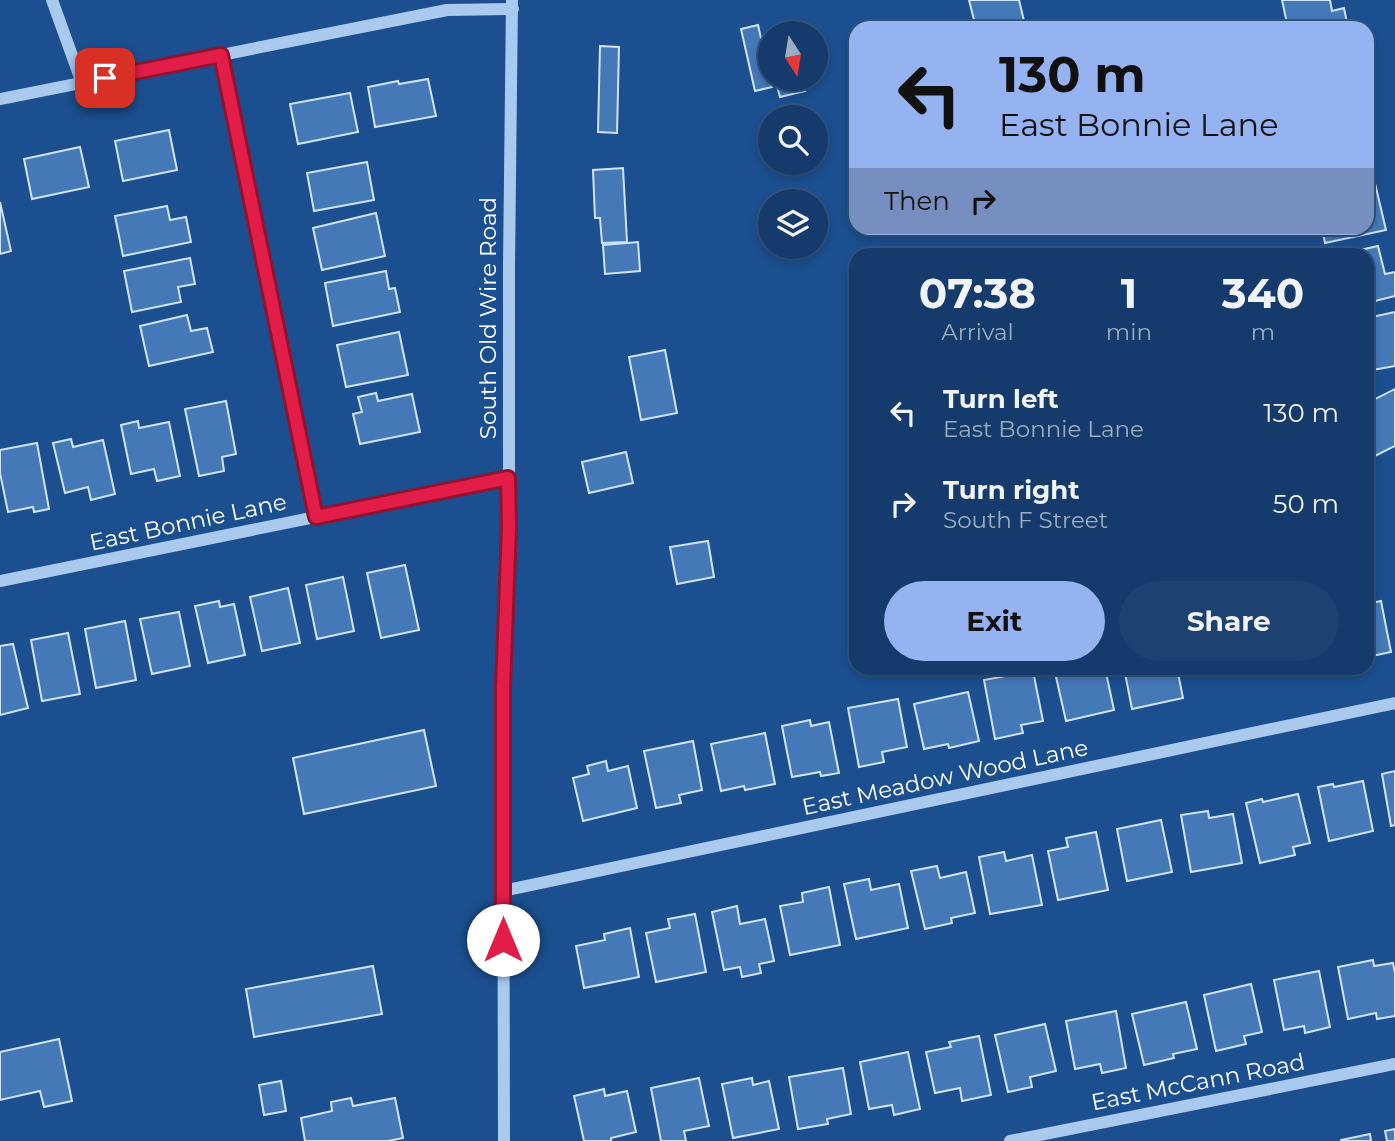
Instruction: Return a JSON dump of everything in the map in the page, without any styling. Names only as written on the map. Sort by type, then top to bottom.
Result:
[{"type":"street","points":[[52,0],[82,83]]},
{"type":"street","points":[[0,99],[447,10],[512,5]]},
{"type":"street","name":"South Old Wire Road","points":[[504,1141],[503,688],[509,527],[512,5]]},
{"type":"street","points":[[221,55],[316,517]]},
{"type":"street","name":"East Bonnie Lane","points":[[0,581],[508,478]]},
{"type":"street","name":"East Meadow Wood Lane","points":[[503,891],[1395,703]]},
{"type":"street","name":"East McCann Road","points":[[1010,1141],[1395,1064]]},
{"type":"building","points":[[969,0],[1019,0],[1024,21],[974,21]]},
{"type":"building","points":[[1282,0],[1330,0],[1332,11],[1344,8],[1347,21],[1286,21]]},
{"type":"building","points":[[758,25],[758,90],[755,91],[741,29]]},
{"type":"building","points":[[600,46],[619,47],[617,133],[598,132]]},
{"type":"building","points":[[428,79],[436,116],[375,127],[368,87]]},
{"type":"building","points":[[778,91],[805,91],[780,97]]},
{"type":"building","points":[[350,93],[358,132],[298,144],[290,104]]},
{"type":"building","points":[[169,130],[177,170],[123,181],[115,141]]},
{"type":"building","points":[[80,147],[89,187],[32,199],[24,159]]},
{"type":"building","points":[[367,162],[374,200],[314,211],[307,173]]},
{"type":"building","points":[[623,168],[627,242],[602,243],[600,218],[595,218],[593,170]]},
{"type":"building","points":[[1374,179],[1386,230],[1374,233]]},
{"type":"building","points":[[0,202],[11,251],[0,254]]},
{"type":"building","points":[[167,206],[170,220],[186,217],[191,242],[123,256],[115,216]]},
{"type":"building","points":[[376,213],[385,256],[322,270],[313,228]]},
{"type":"building","points":[[1323,235],[1363,235],[1325,243]]},
{"type":"building","points":[[638,242],[640,271],[605,274],[603,245]]},
{"type":"building","points":[[1378,246],[1385,274],[1395,272],[1395,296],[1374,301],[1374,248],[1369,248]]},
{"type":"building","points":[[190,258],[195,284],[178,287],[181,302],[132,312],[124,271]]},
{"type":"building","points":[[386,271],[389,289],[395,288],[400,312],[333,326],[325,283]]},
{"type":"building","points":[[1395,312],[1395,366],[1374,370],[1374,316]]},
{"type":"building","points":[[187,315],[191,331],[207,328],[213,352],[149,366],[140,326]]},
{"type":"building","points":[[399,332],[408,375],[346,387],[337,345]]},
{"type":"building","points":[[665,350],[677,413],[641,420],[629,357]]},
{"type":"building","points":[[1395,389],[1395,446],[1374,456],[1374,441],[1374,400]]},
{"type":"building","points":[[376,393],[378,401],[412,394],[420,432],[360,444],[353,414],[362,412],[358,397]]},
{"type":"building","points":[[226,401],[236,454],[222,457],[224,471],[199,476],[185,409]]},
{"type":"building","points":[[138,421],[139,428],[169,422],[180,476],[157,481],[154,469],[131,474],[121,425]]},
{"type":"building","points":[[71,439],[73,447],[103,440],[115,494],[91,500],[88,487],[65,493],[53,443]]},
{"type":"building","points":[[37,443],[49,509],[34,512],[33,507],[8,512],[0,473],[0,450]]},
{"type":"building","points":[[626,452],[633,483],[589,493],[582,462]]},
{"type":"building","points":[[708,541],[714,577],[677,584],[670,547]]},
{"type":"building","points":[[405,565],[419,630],[381,638],[367,573]]},
{"type":"building","points":[[343,577],[354,631],[317,639],[306,585]]},
{"type":"building","points":[[288,588],[300,643],[262,651],[250,597]]},
{"type":"building","points":[[219,601],[220,607],[234,604],[245,655],[208,663],[195,606]]},
{"type":"building","points":[[1381,601],[1391,652],[1374,656],[1374,602]]},
{"type":"building","points":[[179,612],[190,666],[152,674],[140,619]]},
{"type":"building","points":[[125,621],[136,680],[96,688],[85,629]]},
{"type":"building","points":[[68,633],[80,694],[42,701],[31,640]]},
{"type":"building","points":[[13,644],[28,708],[0,715],[0,646]]},
{"type":"building","points":[[1011,675],[1034,675],[1043,721],[1021,725],[1023,733],[995,739],[984,680]]},
{"type":"building","points":[[1056,675],[1106,675],[1114,710],[1066,721]]},
{"type":"building","points":[[1125,675],[1178,675],[1183,698],[1132,709]]},
{"type":"building","points":[[968,692],[979,741],[949,748],[948,744],[924,749],[914,704]]},
{"type":"building","points":[[898,699],[907,747],[882,752],[884,762],[859,767],[848,708]]},
{"type":"building","points":[[810,720],[811,726],[829,722],[839,773],[821,776],[820,772],[792,777],[782,726]]},
{"type":"building","points":[[424,730],[436,786],[304,814],[293,758]]},
{"type":"building","points":[[765,733],[775,784],[721,791],[711,744]]},
{"type":"building","points":[[693,741],[702,790],[679,795],[681,803],[656,808],[644,751]]},
{"type":"building","points":[[606,761],[608,771],[628,766],[637,808],[583,821],[573,778],[589,774],[587,766]]},
{"type":"building","points":[[1395,771],[1395,825],[1391,826],[1382,774]]},
{"type":"building","points":[[1363,781],[1373,831],[1329,841],[1318,787],[1333,784],[1334,787]]},
{"type":"building","points":[[1298,794],[1310,843],[1293,847],[1295,855],[1260,863],[1246,803]]},
{"type":"building","points":[[1208,811],[1209,818],[1233,814],[1242,863],[1191,872],[1181,815]]},
{"type":"building","points":[[1161,820],[1172,872],[1127,881],[1117,829]]},
{"type":"building","points":[[1096,832],[1108,890],[1058,900],[1048,851],[1068,847],[1066,838]]},
{"type":"building","points":[[1004,852],[1006,861],[1032,855],[1042,905],[990,914],[979,857]]},
{"type":"building","points":[[937,866],[940,878],[966,872],[975,913],[951,918],[952,923],[925,929],[911,871]]},
{"type":"building","points":[[869,879],[871,890],[899,884],[908,928],[856,939],[844,884]]},
{"type":"building","points":[[829,887],[840,945],[790,955],[780,906],[803,902],[802,893]]},
{"type":"building","points":[[737,906],[740,924],[765,919],[774,961],[759,964],[761,973],[742,977],[740,967],[724,970],[712,912]]},
{"type":"building","points":[[695,914],[706,972],[656,982],[646,933],[670,928],[668,919]]},
{"type":"building","points":[[630,928],[639,977],[584,988],[576,946],[605,940],[604,934]]},
{"type":"building","points":[[1373,960],[1374,966],[1393,963],[1395,1016],[1377,1019],[1376,1013],[1348,1019],[1338,967]]},
{"type":"building","points":[[373,966],[382,1014],[254,1037],[246,989]]},
{"type":"building","points":[[1319,971],[1330,1027],[1305,1033],[1304,1026],[1284,1030],[1274,980]]},
{"type":"building","points":[[1251,984],[1262,1032],[1244,1036],[1246,1044],[1216,1051],[1204,995]]},
{"type":"building","points":[[1186,1002],[1197,1049],[1173,1054],[1174,1058],[1144,1065],[1132,1014]]},
{"type":"building","points":[[1116,1011],[1126,1068],[1102,1073],[1100,1064],[1075,1069],[1066,1021]]},
{"type":"building","points":[[1045,1024],[1056,1071],[1030,1077],[1032,1087],[1008,1092],[995,1035]]},
{"type":"building","points":[[979,1036],[991,1095],[962,1101],[960,1088],[935,1093],[926,1052],[951,1047],[949,1042]]},
{"type":"building","points":[[59,1039],[72,1101],[44,1107],[40,1091],[0,1100],[0,1052]]},
{"type":"building","points":[[908,1052],[920,1109],[894,1115],[892,1105],[869,1109],[860,1062]]},
{"type":"building","points":[[843,1068],[851,1114],[827,1119],[828,1124],[798,1129],[789,1077]]},
{"type":"building","points":[[699,1078],[709,1126],[684,1131],[686,1141],[661,1141],[651,1088]]},
{"type":"building","points":[[752,1078],[753,1085],[769,1081],[779,1129],[733,1138],[722,1084]]},
{"type":"building","points":[[281,1081],[286,1111],[264,1115],[259,1085]]},
{"type":"building","points":[[604,1089],[605,1096],[627,1091],[636,1132],[611,1138],[611,1141],[584,1141],[574,1096]]},
{"type":"building","points":[[351,1098],[353,1106],[395,1098],[403,1138],[388,1141],[305,1141],[301,1118],[332,1111],[331,1102]]},
{"type":"building","points":[[1395,1129],[1395,1141],[1387,1141],[1385,1131]]},
{"type":"building","points":[[1370,1134],[1371,1141],[1341,1141],[1341,1140]]},
{"type":"route","points":[[105,78],[221,55],[316,517],[508,478],[509,527],[503,688],[503,940]]}]
